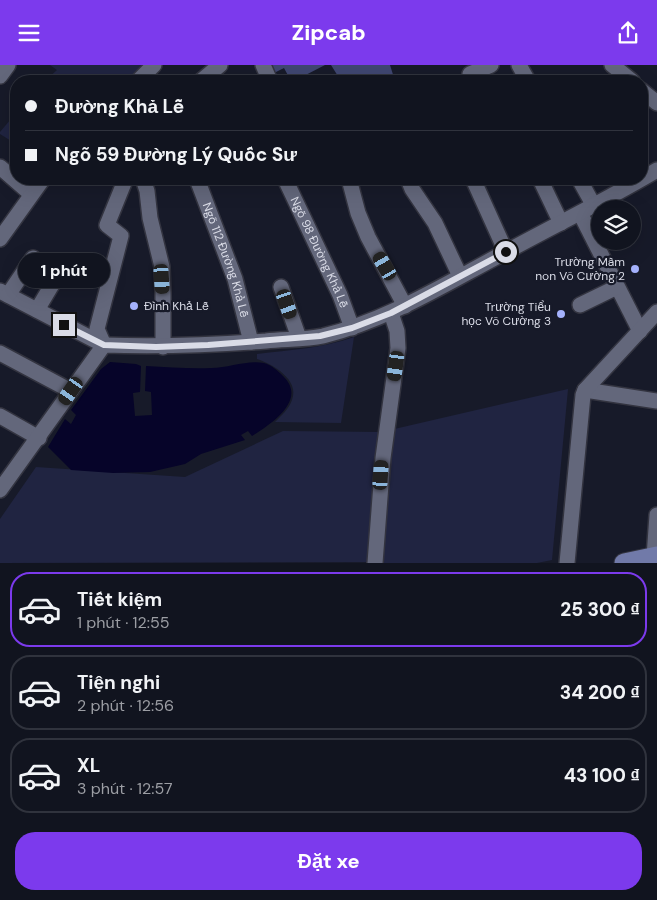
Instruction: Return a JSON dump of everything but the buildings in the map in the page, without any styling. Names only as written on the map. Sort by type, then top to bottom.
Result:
[{"type":"main road","points":[[624,563],[655,556]]},
{"type":"street","points":[[0,76],[8,65]]},
{"type":"street","points":[[144,75],[154,65]]},
{"type":"street","points":[[208,75],[220,65]]},
{"type":"street","points":[[470,74],[491,65]]},
{"type":"street","points":[[612,65],[624,75]]},
{"type":"street","points":[[17,185],[31,194]]},
{"type":"street","points":[[0,239],[38,185]]},
{"type":"street","points":[[104,345],[97,329],[121,236],[108,225],[123,185]]},
{"type":"street","points":[[145,185],[150,218],[162,267],[163,347]]},
{"type":"street","name":"Ngõ 112 Đường Khả Lễ","points":[[199,185],[235,279],[250,342]]},
{"type":"street","name":"Ngõ 98 Đường Khả Lễ","points":[[288,185],[340,295],[352,328]]},
{"type":"street","points":[[351,185],[358,213],[368,237],[405,306]]},
{"type":"street","points":[[410,185],[435,223],[460,276]]},
{"type":"street","points":[[476,185],[506,252]]},
{"type":"street","points":[[543,185],[561,223]]},
{"type":"street","points":[[583,185],[591,200]]},
{"type":"street","points":[[604,200],[631,185]]},
{"type":"street","points":[[34,258],[4,293],[104,345],[163,347],[298,338],[320,336],[352,328],[391,313],[591,208]]},
{"type":"street","points":[[580,213],[640,331]]},
{"type":"street","points":[[37,310],[59,273]]},
{"type":"street","points":[[281,287],[298,338]]},
{"type":"street","points":[[580,305],[617,287]]},
{"type":"street","points":[[567,563],[583,395],[585,390],[657,312]]},
{"type":"street","points":[[375,563],[382,458],[398,348],[397,331],[391,313]]},
{"type":"street","points":[[0,490],[104,345]]},
{"type":"street","points":[[0,353],[71,391]]},
{"type":"street","points":[[585,390],[657,401]]},
{"type":"street","points":[[0,417],[39,437]]},
{"type":"street","points":[[655,556],[657,515]]},
{"type":"shaded area","points":[[50,65],[148,65],[138,75],[52,75],[57,70]]},
{"type":"shaded area","points":[[269,65],[325,65],[306,75],[288,75],[284,68],[272,74]]},
{"type":"shaded area","points":[[331,65],[390,65],[393,75],[337,75]]},
{"type":"shaded area","points":[[10,120],[10,140],[0,134]]},
{"type":"shaded area","points":[[354,337],[341,423],[275,422],[291,403],[292,386],[284,374],[257,359],[257,354],[318,346]]},
{"type":"shaded area","points":[[110,362],[141,366],[140,392],[133,393],[135,416],[152,415],[151,392],[145,391],[146,366],[218,368],[257,362],[264,363],[277,370],[283,376],[290,385],[291,394],[284,411],[260,431],[252,436],[248,431],[241,435],[245,440],[201,454],[185,464],[150,472],[113,473],[71,470],[48,447],[65,419],[71,424],[76,415],[71,410],[101,369]]},
{"type":"shaded area","points":[[568,389],[552,560],[537,563],[379,563],[390,430]]},
{"type":"shaded area","points":[[283,431],[380,432],[367,562],[0,563],[0,519],[36,467],[185,477]]},
{"type":"place","name":"Trường Mầm non Võ Cường 2","points":[[635,269]]},
{"type":"place","name":"Đình Khả Lễ","points":[[134,306]]},
{"type":"place","name":"Trường Tiểu học Võ Cường 3","points":[[561,314]]},
{"type":"route","points":[[64,325],[104,345],[156,347],[208,345],[320,336],[352,328],[391,313],[506,252]]}]
